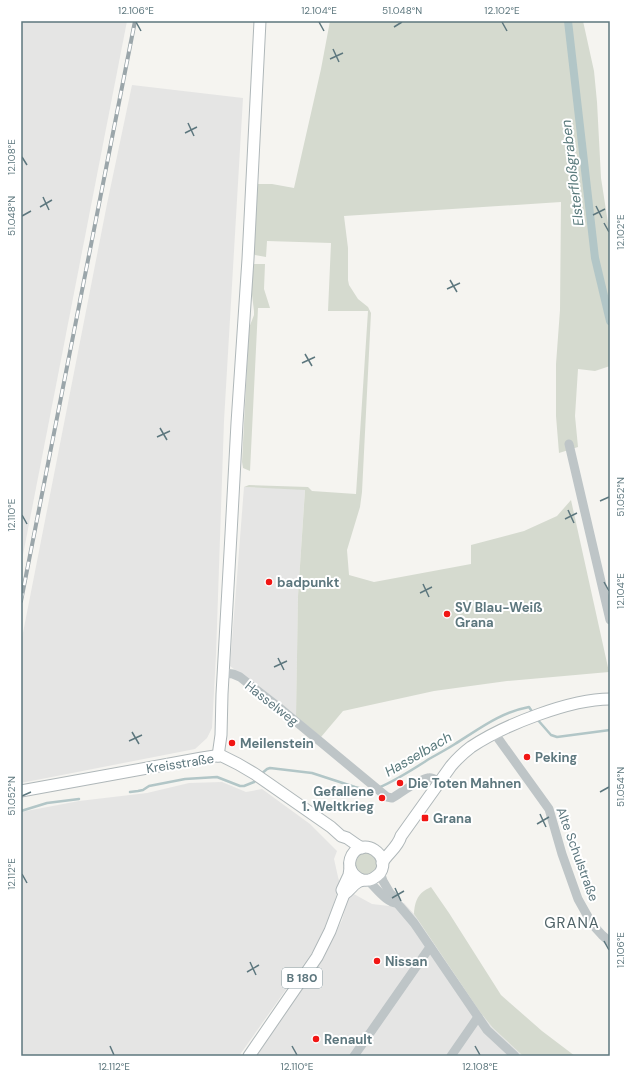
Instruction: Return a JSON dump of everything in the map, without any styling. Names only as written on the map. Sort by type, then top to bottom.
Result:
[{"type":"main road","name":"Hasselweg","points":[[218,756],[221,735],[225,639],[248,255],[260,21]]},
{"type":"main road","points":[[401,836],[379,848],[368,848],[355,851],[350,863],[355,876],[364,880],[374,878],[386,857],[400,842],[401,836],[437,781],[472,746],[545,712],[591,700],[610,699]]},
{"type":"main road","name":"Kreisstraße","points":[[21,791],[218,756],[229,759],[255,774],[331,827],[341,836],[357,845],[368,848]]},
{"type":"main road","name":"Kreisstraße","points":[[341,836],[343,843],[349,852],[350,863]]},
{"type":"main road","points":[[368,848],[380,855],[381,867]]},
{"type":"main road","name":"B 180","points":[[249,1056],[316,957],[330,931],[344,894],[342,890],[350,875],[350,863]]},
{"type":"main road","name":"B 180","points":[[344,894],[348,892],[357,882],[364,880]]},
{"type":"street","points":[[569,444],[610,620]]},
{"type":"street","name":"Hasselweg","points":[[224,673],[233,674],[240,677],[387,797],[392,798],[428,778],[437,781]]},
{"type":"street","name":"Alte Schulstraße","points":[[495,734],[549,809],[562,854],[578,899],[592,924],[610,942]]},
{"type":"street","points":[[381,867],[382,881],[397,903],[414,923],[488,1032],[515,1056]]},
{"type":"street","points":[[364,880],[372,884],[392,903],[397,903]]},
{"type":"street","points":[[354,1056],[430,947]]},
{"type":"street","points":[[451,1056],[478,1017]]},
{"type":"shaded area","points":[[21,21],[127,21],[21,565]]},
{"type":"shaded area","points":[[330,21],[583,21],[594,71],[601,178],[610,236],[610,366],[595,371],[578,369],[575,416],[578,447],[559,453],[556,416],[556,364],[560,310],[561,202],[344,216],[348,248],[349,285],[358,299],[368,307],[371,313],[362,492],[360,507],[347,550],[349,575],[374,582],[471,564],[471,545],[524,531],[557,516],[571,500],[609,672],[507,681],[434,691],[343,711],[321,737],[296,716],[298,596],[305,490],[244,487],[249,485],[308,487],[312,491],[356,494],[368,311],[328,311],[331,243],[267,241],[266,257],[255,255],[253,253],[256,185],[272,184],[294,188],[321,69]]},
{"type":"shaded area","points":[[132,85],[243,98],[224,421],[212,728],[207,738],[195,749],[21,783],[21,643],[107,204]]},
{"type":"shaded area","points":[[254,264],[265,264],[264,289],[270,308],[258,308],[250,471],[243,468],[242,462],[249,328],[254,315],[251,287]]},
{"type":"shaded area","points":[[244,487],[305,489],[298,596],[296,716],[230,666]]},
{"type":"shaded area","points":[[222,782],[246,792],[262,789],[310,824],[337,851],[334,859],[340,884],[328,921],[318,944],[239,1056],[21,1056],[21,812],[79,801],[147,793],[189,783]]},
{"type":"shaded area","points":[[361,852],[370,852],[377,860],[376,868],[370,874],[366,875],[358,873],[355,869],[354,859]]},
{"type":"shaded area","points":[[431,887],[501,995],[542,1031],[575,1056],[523,1056],[493,1028],[480,1012],[414,914],[415,905],[420,894]]},
{"type":"shaded area","points":[[352,893],[372,904],[389,906],[404,903],[414,914],[480,1012],[493,1028],[523,1056],[254,1056],[326,952],[342,920],[347,902]]},
{"type":"waterway","name":"Elsterfloßgraben","points":[[568,21],[595,258],[610,321]]},
{"type":"waterway","name":"Hasselbach","points":[[378,788],[392,782],[500,717],[519,709],[529,707],[533,713]]},
{"type":"waterway","name":"Hasselbach","points":[[537,719],[551,735],[557,737],[610,730]]},
{"type":"waterway","name":"Hasselbach","points":[[260,775],[270,768],[312,773],[370,791],[373,789]]},
{"type":"waterway","name":"Hasselbach","points":[[130,792],[143,790],[149,786],[185,779],[217,777],[240,786],[254,782],[257,779]]},
{"type":"waterway","name":"Hasselbach","points":[[21,811],[47,803],[79,799]]},
{"type":"railway","points":[[21,601],[135,21]]},
{"type":"place","name":"badpunkt","points":[[269,582]]},
{"type":"place","name":"SV Blau-Weiß Grana","points":[[447,614]]},
{"type":"place","name":"Meilenstein","points":[[232,743]]},
{"type":"place","name":"Peking","points":[[527,757]]},
{"type":"place","name":"Die Toten Mahnen","points":[[400,783]]},
{"type":"place","name":"Gefallene 1. Weltkrieg","points":[[382,798]]},
{"type":"place","name":"Grana","points":[[425,818]]},
{"type":"place","name":"Nissan","points":[[377,961]]},
{"type":"place","name":"Renault","points":[[316,1039]]},
{"type":"district","name":"GRANA","points":[[572,923]]}]
